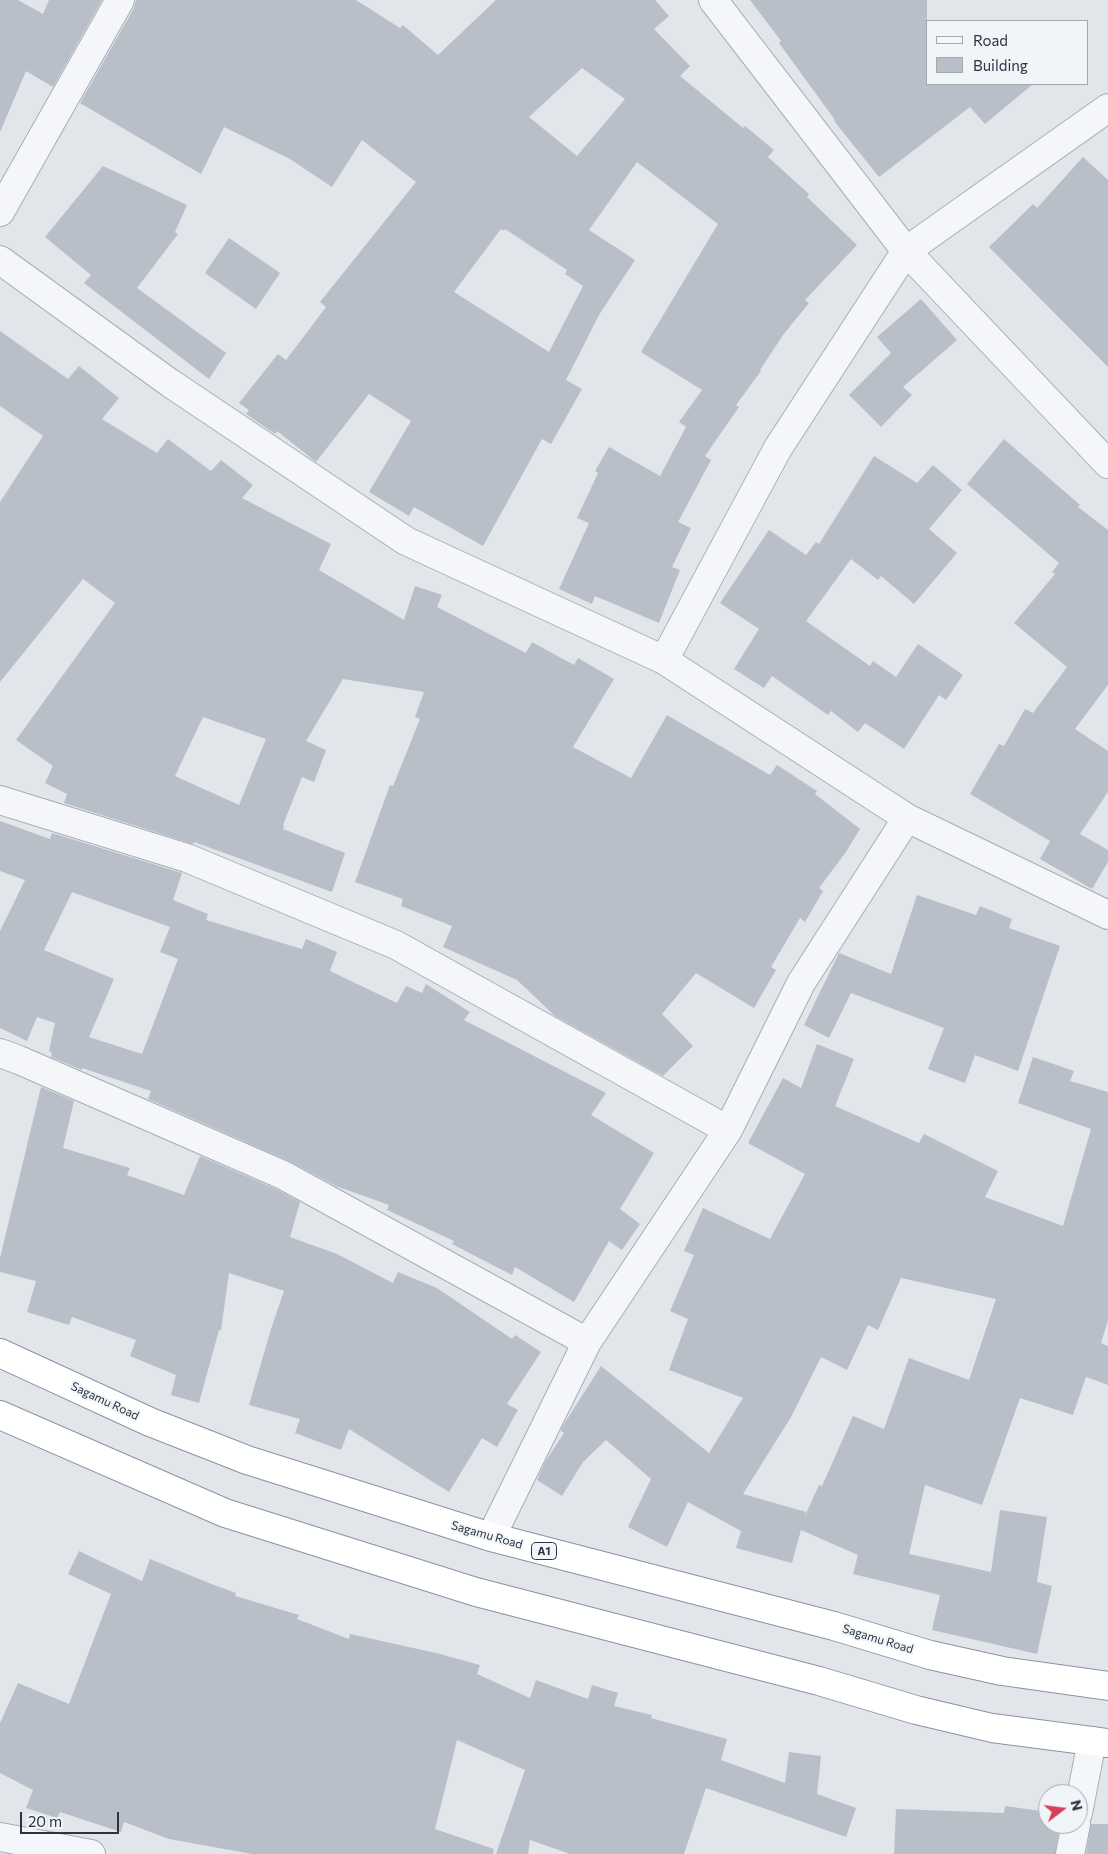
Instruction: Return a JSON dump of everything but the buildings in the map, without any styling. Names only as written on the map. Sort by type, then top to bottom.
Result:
[{"type":"highway","name":"Sagamu Road","points":[[0,1353],[150,1422],[247,1460],[491,1537],[834,1626],[930,1655],[1002,1671],[1108,1686]]},
{"type":"highway","points":[[0,1415],[225,1513],[476,1592],[818,1681],[916,1710],[992,1728],[1100,1742]]},
{"type":"street","points":[[0,212],[120,0]]},
{"type":"street","points":[[713,0],[906,252],[1108,464]]},
{"type":"street","points":[[664,660],[778,448],[906,252],[1108,108]]},
{"type":"street","points":[[0,260],[170,383],[406,541],[664,660],[907,818],[1108,915]]},
{"type":"street","points":[[0,800],[187,858],[396,944],[728,1130]]},
{"type":"street","points":[[491,1537],[587,1342],[728,1130],[801,983],[907,818]]},
{"type":"street","points":[[0,1053],[282,1175],[587,1342]]},
{"type":"street","points":[[1087,1784],[1100,1742]]},
{"type":"street","points":[[1070,1854],[1074,1834]]},
{"type":"street","points":[[0,1837],[91,1854]]}]
